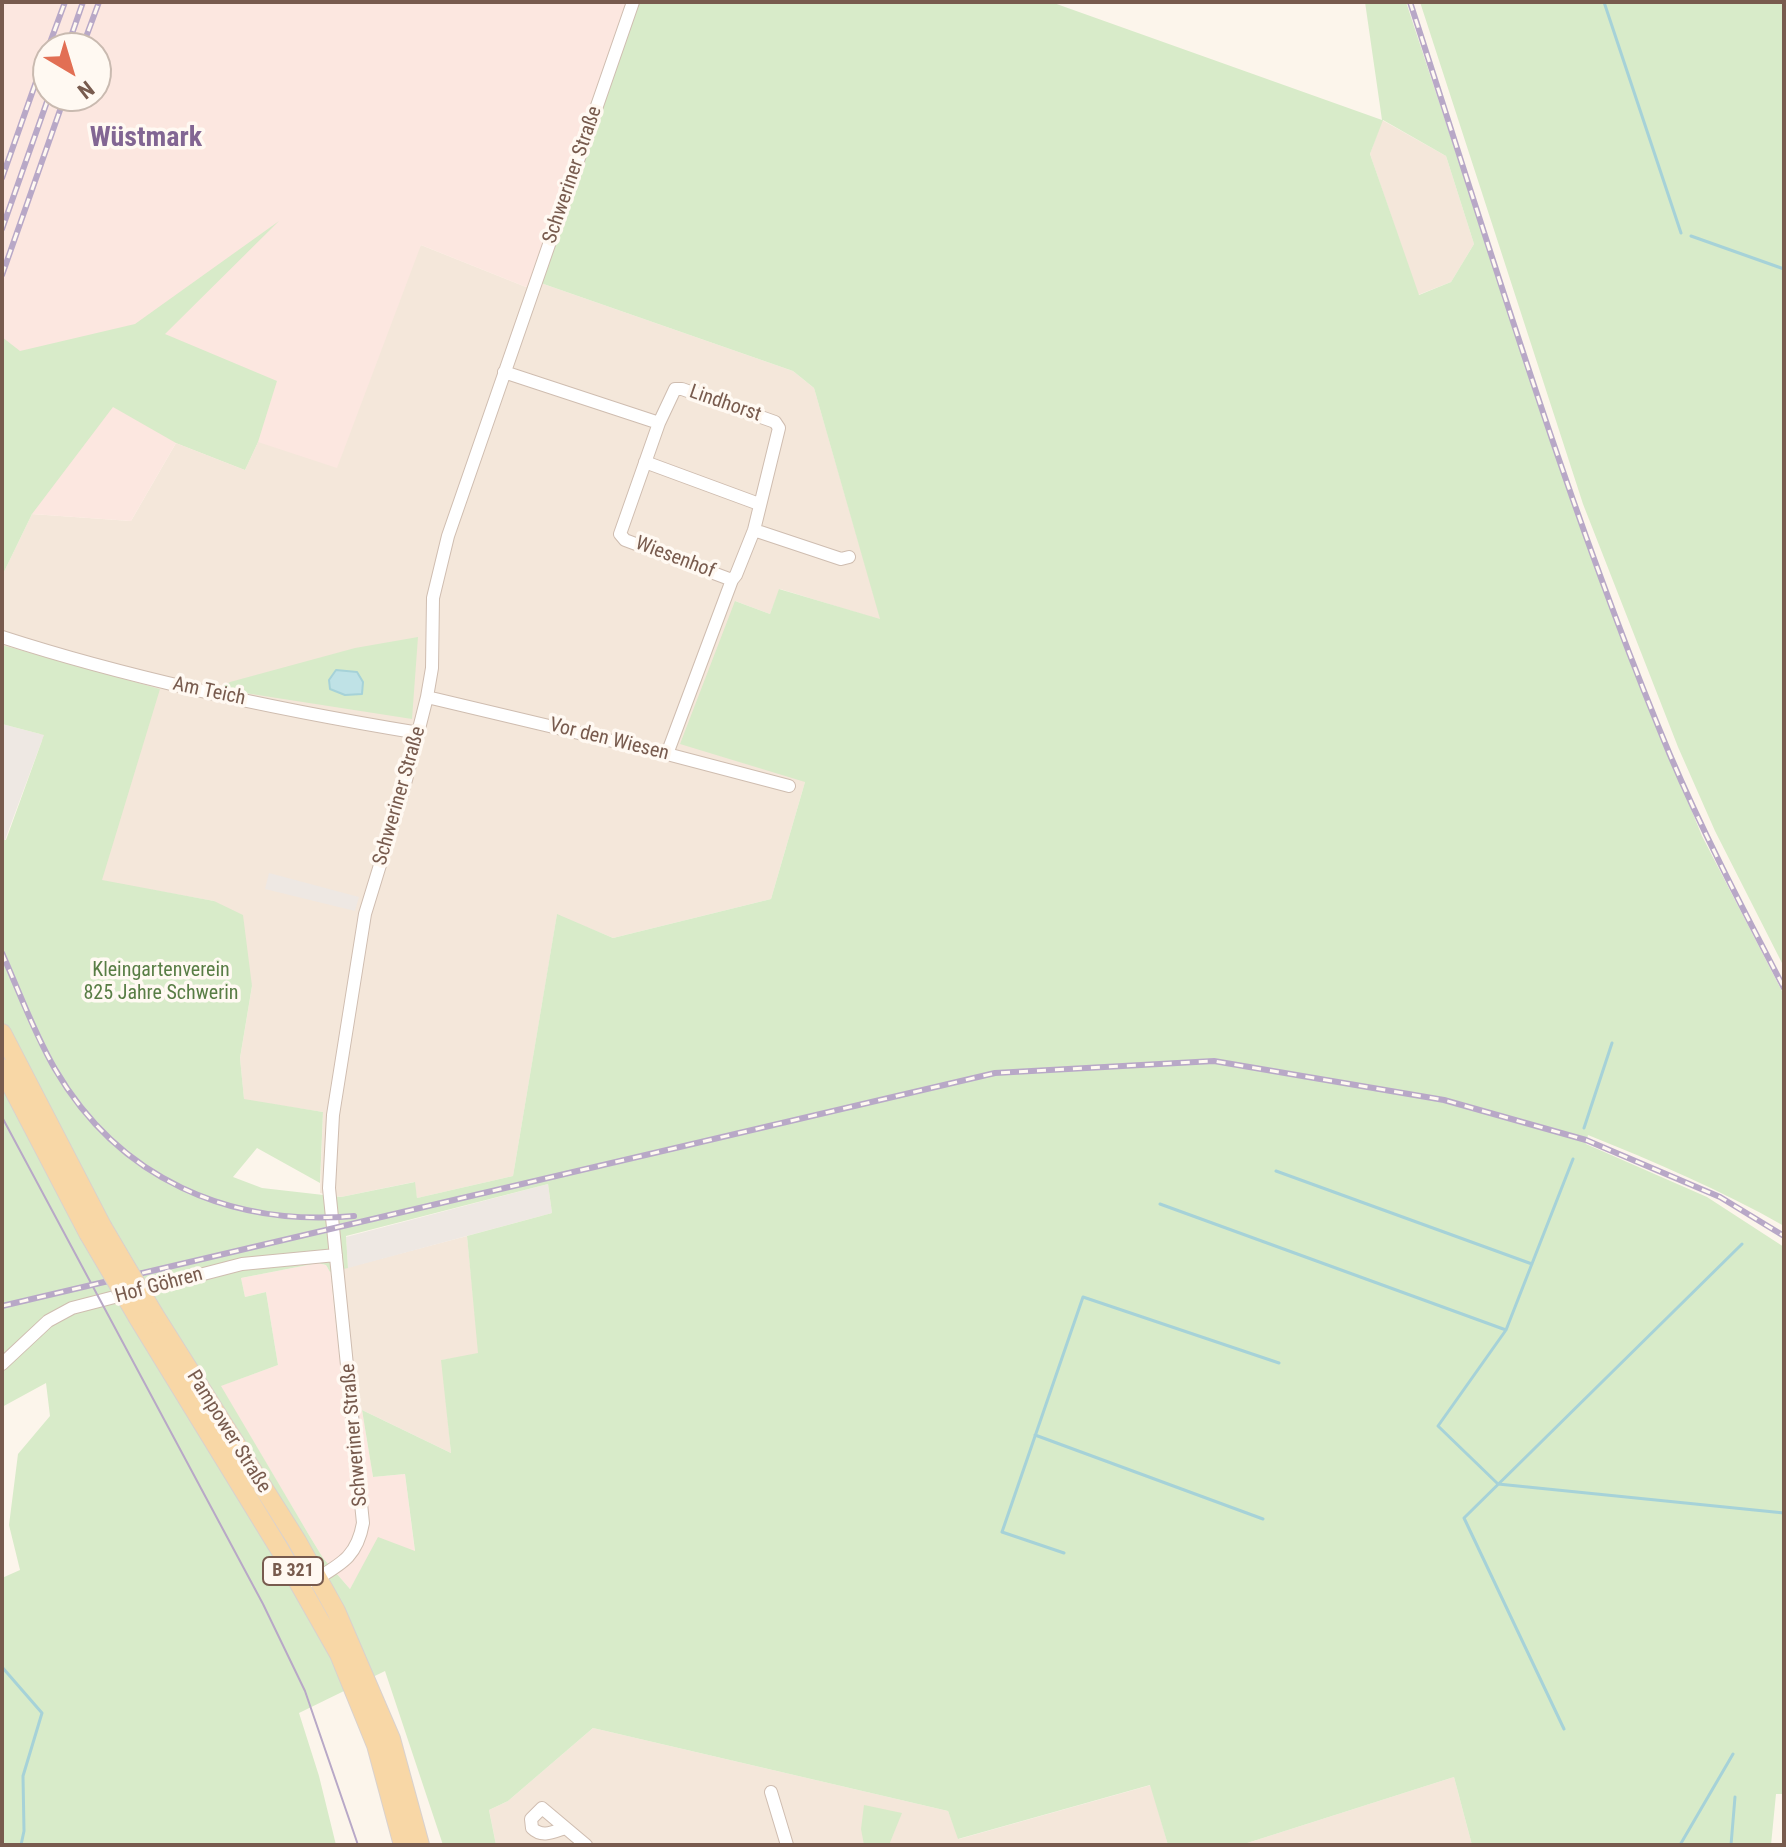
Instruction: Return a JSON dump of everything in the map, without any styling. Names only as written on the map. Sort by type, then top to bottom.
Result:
[{"type":"main road","name":"Pampower Straße","points":[[2,1033],[95,1230]]},
{"type":"main road","name":"Pampower Straße","points":[[2,1068],[146,1316],[310,1583],[354,1646],[391,1739],[420,1845]]},
{"type":"main road","name":"Pampower Straße","points":[[310,1583],[376,1745],[403,1845]]},
{"type":"street","name":"Schweriner Straße","points":[[310,1583],[351,1556],[360,1542],[363,1523],[329,1188],[333,1115],[365,914],[427,697],[432,668],[433,598],[448,536],[633,2]]},
{"type":"street","points":[[504,372],[659,423]]},
{"type":"street","name":"Lindhorst","points":[[659,423],[671,394],[675,389],[682,389],[775,422],[779,428],[754,530],[732,580]]},
{"type":"street","name":"Wiesenhof","points":[[659,423],[620,534],[625,540],[732,580],[667,754]]},
{"type":"street","points":[[645,462],[759,504]]},
{"type":"street","points":[[754,530],[841,559],[849,557]]},
{"type":"street","name":"Am Teich","points":[[2,637],[61,656],[181,687],[326,718],[419,733]]},
{"type":"street","name":"Vor den Wiesen","points":[[427,697],[789,786]]},
{"type":"street","name":"Hof Göhren","points":[[2,1364],[48,1321],[72,1308],[242,1264],[336,1255]]},
{"type":"street","points":[[771,1792],[787,1845]]},
{"type":"street","points":[[565,1828],[586,1845]]},
{"type":"shaded area","points":[[2,2],[633,2],[535,281],[526,287],[421,245],[337,468],[258,442],[245,470],[176,443],[131,521],[32,514],[2,500]]},
{"type":"shaded area","points":[[1382,120],[1446,156],[1474,244],[1451,282],[1418,295],[1370,154]]},
{"type":"shaded area","points":[[421,245],[526,287],[535,281],[793,371],[814,388],[881,620],[780,589],[770,614],[735,601],[805,782],[771,899],[613,938],[557,915],[513,1176],[417,1198],[414,1182],[341,1197],[320,1193],[323,1112],[244,1100],[240,1058],[252,986],[214,901],[102,881],[2,645],[2,576],[32,514],[131,521],[176,443],[245,470],[258,442]]},
{"type":"shaded area","points":[[2,724],[44,735],[5,840],[2,840]]},
{"type":"shaded area","points":[[269,873],[359,897],[355,911],[265,889]]},
{"type":"shaded area","points":[[548,1184],[552,1213],[348,1268],[346,1237]]},
{"type":"shaded area","points":[[467,1236],[479,1354],[442,1360],[451,1453],[362,1410],[345,1409],[330,1272]]},
{"type":"shaded area","points":[[318,1263],[326,1265],[330,1272],[345,1408],[362,1410],[373,1477],[405,1474],[415,1552],[363,1567],[350,1589],[323,1558],[220,1386],[278,1365],[266,1292],[245,1297],[241,1278]]},
{"type":"shaded area","points":[[593,1728],[948,1811],[959,1839],[1151,1785],[1168,1845],[496,1845],[489,1810],[508,1801]]},
{"type":"shaded area","points":[[1454,1777],[1472,1845],[1241,1845]]},
{"type":"green space","name":"Kleingartenverein 825 Jahre Schwerin","points":[[633,2],[1051,2],[1382,120],[1365,2],[1406,2],[1573,507],[1617,626],[1702,836],[1784,995],[1784,1226],[1712,1189],[1613,1145],[1588,1135],[1586,1144],[1707,1197],[1784,1247],[1784,1794],[1776,1794],[1771,1845],[1472,1845],[1454,1777],[1241,1845],[1168,1845],[1150,1785],[958,1839],[948,1811],[593,1728],[508,1801],[489,1810],[496,1845],[443,1845],[385,1671],[299,1713],[336,1845],[2,1845],[2,1578],[20,1570],[9,1525],[18,1454],[50,1416],[46,1383],[2,1407],[2,840],[6,840],[44,735],[2,724],[2,645],[160,689],[102,880],[214,901],[243,915],[252,986],[240,1058],[244,1099],[323,1112],[320,1183],[257,1148],[233,1177],[262,1188],[341,1197],[415,1182],[417,1198],[513,1176],[557,914],[613,938],[771,899],[805,782],[680,744],[735,601],[770,614],[779,589],[880,619],[814,388],[793,371],[535,281]],"holes":[[[1383,120],[1446,156],[1474,244],[1451,282],[1419,295],[1370,154]],[[548,1184],[552,1213],[467,1236],[478,1353],[441,1360],[451,1453],[362,1410],[373,1477],[405,1474],[415,1551],[378,1537],[350,1589],[323,1558],[221,1386],[278,1365],[266,1292],[245,1297],[241,1278],[318,1263],[326,1265],[330,1272],[348,1268],[346,1236]]]},
{"type":"green space","points":[[1420,2],[1784,2],[1784,967],[1715,831],[1678,747],[1583,504]]},
{"type":"green space","points":[[279,221],[165,334],[277,381],[258,442],[245,470],[176,443],[113,407],[32,514],[2,576],[2,337],[20,351],[135,324]]},
{"type":"green space","points":[[418,637],[412,719],[219,689],[230,682],[355,648]]},
{"type":"green space","points":[[864,1805],[902,1813],[889,1845],[864,1845],[861,1829]]},
{"type":"water","points":[[336,670],[357,672],[363,682],[362,694],[345,695],[330,689],[329,680]]},
{"type":"waterway","points":[[1604,2],[1681,233]]},
{"type":"waterway","points":[[1691,236],[1784,269]]},
{"type":"waterway","points":[[1584,1128],[1612,1043]]},
{"type":"waterway","points":[[1573,1159],[1506,1330],[1438,1426],[1498,1484],[1784,1513]]},
{"type":"waterway","points":[[1276,1171],[1532,1264]]},
{"type":"waterway","points":[[1160,1204],[1506,1330]]},
{"type":"waterway","points":[[1564,1729],[1464,1518],[1742,1244]]},
{"type":"waterway","points":[[1064,1553],[1002,1532],[1083,1297],[1279,1363]]},
{"type":"waterway","points":[[1035,1435],[1263,1519]]},
{"type":"waterway","points":[[2,1667],[42,1713],[23,1776],[24,1831],[21,1845]]},
{"type":"waterway","points":[[1680,1845],[1733,1754]]},
{"type":"waterway","points":[[1731,1845],[1735,1797]]},
{"type":"tram line","points":[[2,1117],[263,1604],[305,1691],[358,1845]]},
{"type":"railway","points":[[54,32],[65,2]]},
{"type":"railway","points":[[73,32],[83,2]]},
{"type":"railway","points":[[88,32],[99,2]]},
{"type":"railway","points":[[1410,2],[1532,381],[1633,663],[1697,814],[1784,988]]},
{"type":"railway","points":[[2,178],[32,93]]},
{"type":"railway","points":[[2,229],[43,112]]},
{"type":"railway","points":[[2,275],[59,112]]},
{"type":"railway","points":[[2,953],[55,1069],[81,1107],[111,1140],[145,1167],[182,1188],[222,1203],[264,1213],[308,1217],[354,1216]]},
{"type":"railway","points":[[2,1306],[995,1073],[1214,1061],[1444,1100],[1586,1140],[1720,1197],[1784,1236]]},
{"type":"district","name":"Wüstmark","points":[[146,139]]}]
